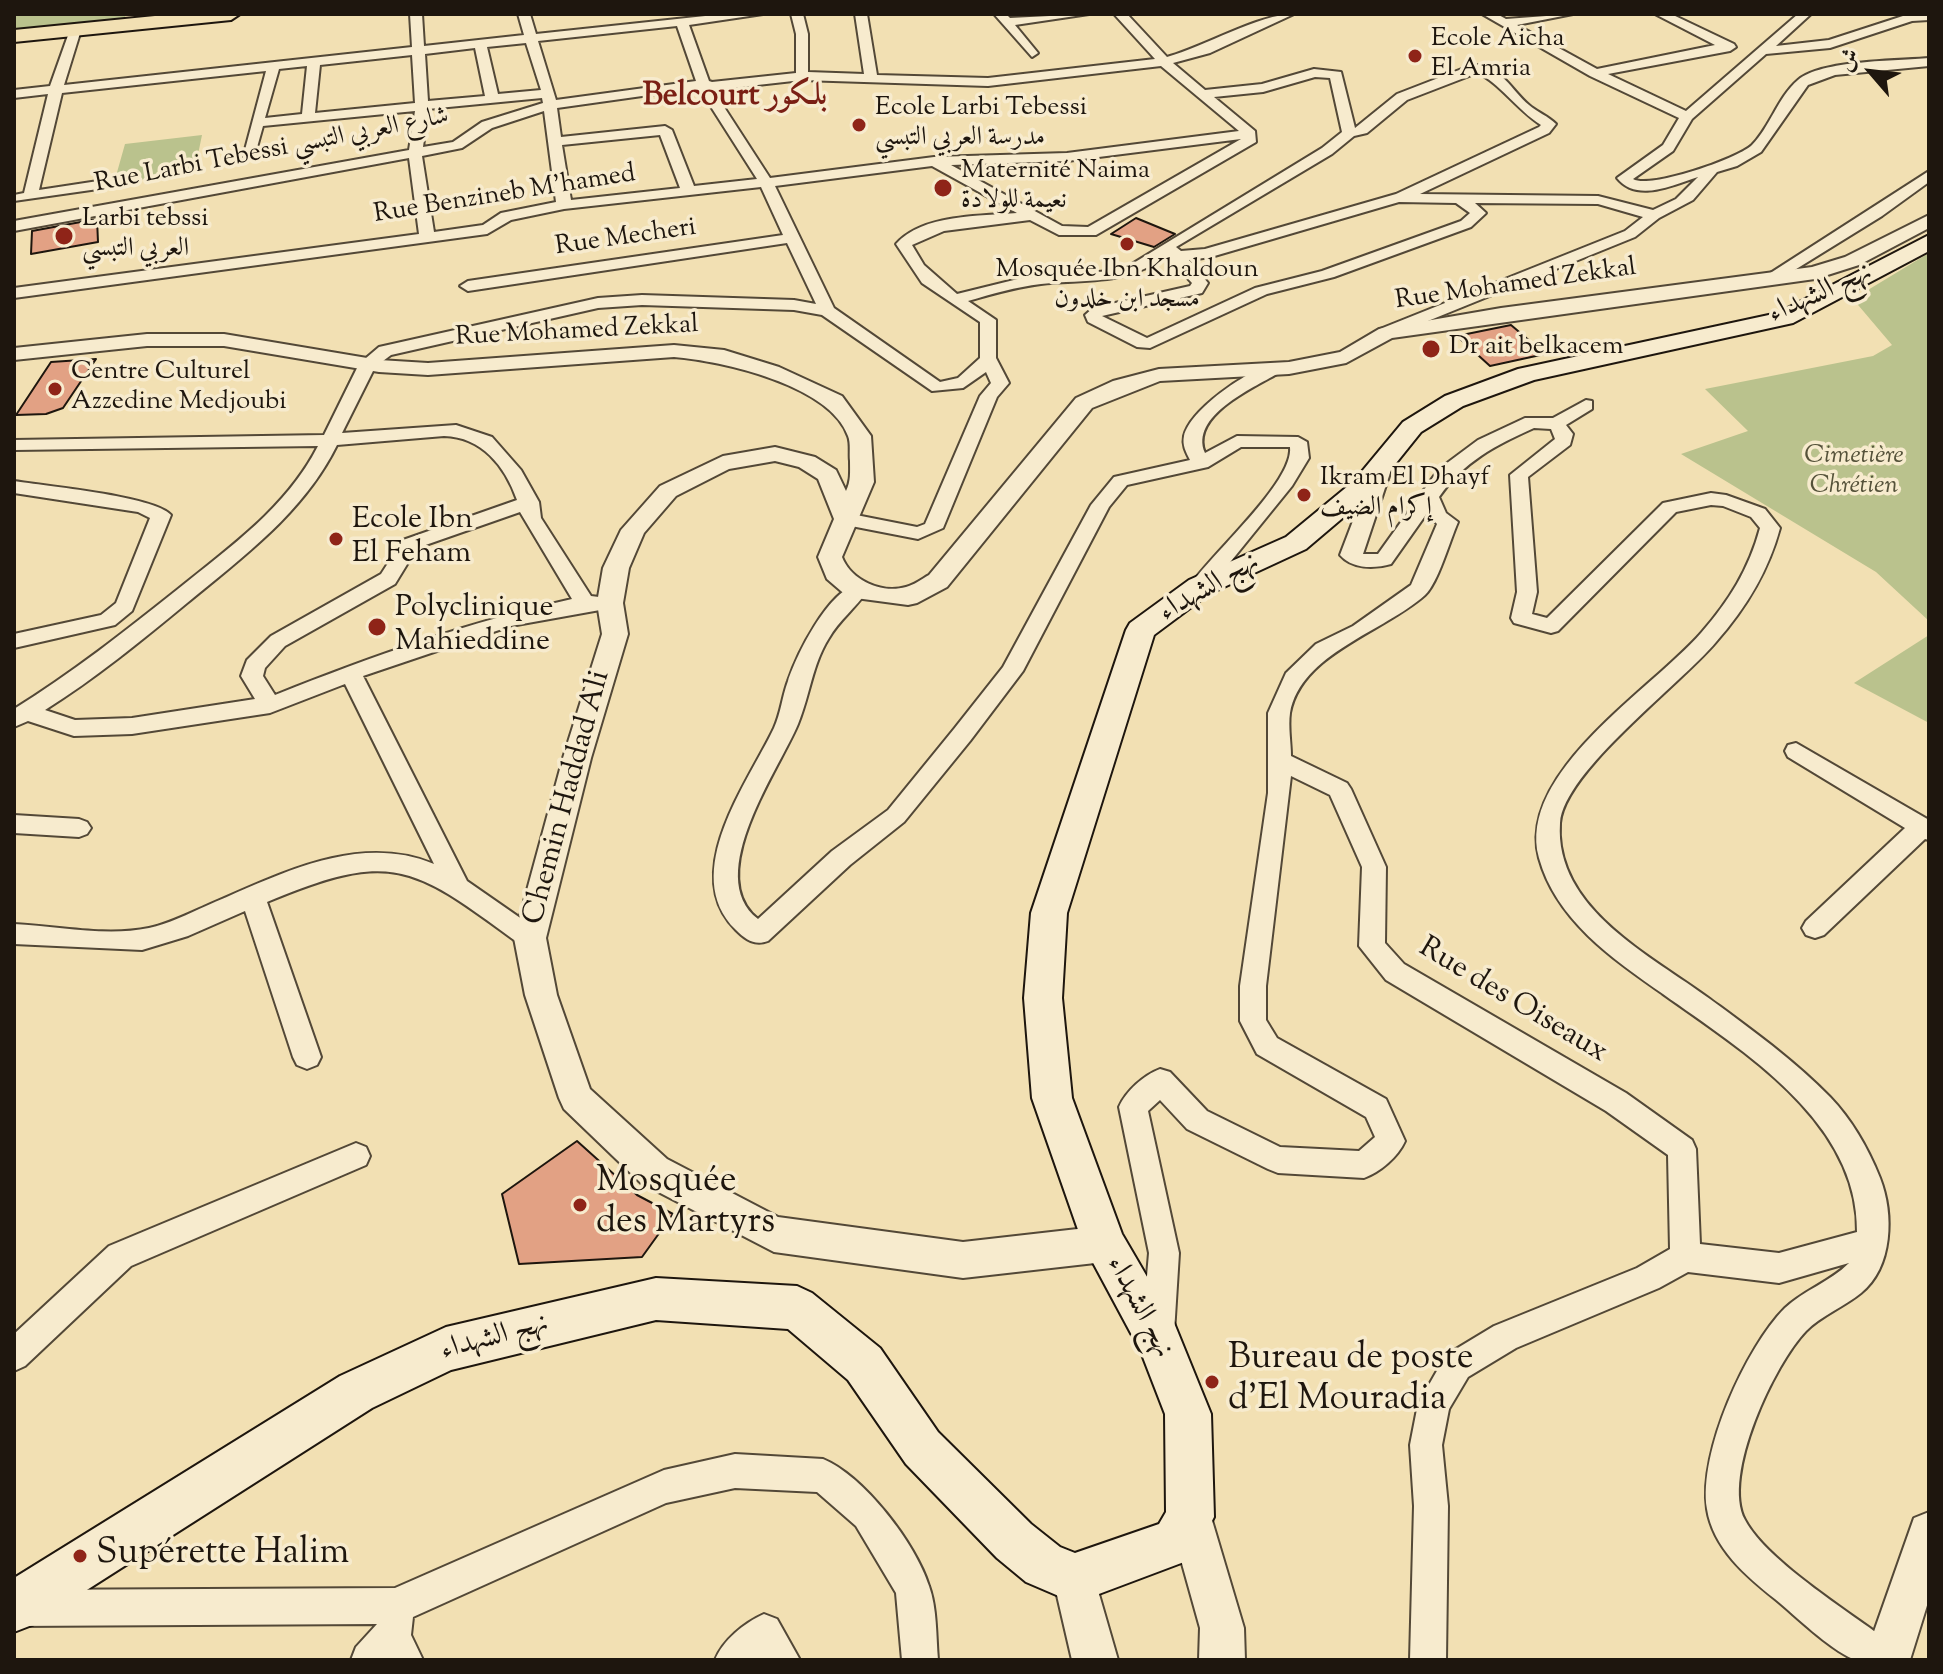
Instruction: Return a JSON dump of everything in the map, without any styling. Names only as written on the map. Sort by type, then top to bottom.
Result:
[{"type":"main road","points":[[14,36],[75,30],[134,19],[231,14]]},
{"type":"main road","name":"نهج الشهداء","points":[[1190,1517],[1188,1414],[1158,1339],[1104,1244],[1052,1098],[1043,998],[1049,913],[1141,630],[1199,587],[1296,543],[1363,487],[1412,427],[1454,401],[1527,374],[1785,318],[1929,242]]},
{"type":"main road","name":"نهج الشهداء","points":[[14,1608],[356,1392],[446,1349],[656,1299],[797,1308],[864,1364],[922,1448],[1014,1541],[1043,1565],[1075,1578]]},
{"type":"main road","points":[[1075,1578],[1175,1542],[1190,1517]]},
{"type":"street","points":[[416,14],[422,106],[415,154],[427,237]]},
{"type":"street","points":[[524,14],[549,99],[564,205]]},
{"type":"street","points":[[624,14],[630,28]]},
{"type":"street","points":[[14,94],[757,14]]},
{"type":"street","points":[[797,14],[802,34],[802,76]]},
{"type":"street","points":[[861,14],[871,77]]},
{"type":"street","points":[[1003,18],[1083,14]]},
{"type":"street","points":[[934,161],[1016,205],[1028,216],[1059,230],[1091,232],[1251,139],[1250,134],[1164,62],[1120,14]]},
{"type":"street","name":"Rue Larbi Tebessi شارع العربي التبسي","points":[[14,226],[207,188],[457,145],[487,125],[549,99],[802,76],[988,82],[1164,62],[1206,50],[1288,14]]},
{"type":"street","points":[[1488,14],[1595,73],[1687,117]]},
{"type":"street","points":[[1505,23],[1567,14]]},
{"type":"street","points":[[1661,14],[1727,46],[1761,53],[1830,44],[1910,18],[1929,16]]},
{"type":"street","points":[[1805,14],[1687,117],[1668,148],[1624,178],[1636,186],[1653,186],[1732,163],[1756,149],[1803,82],[1833,71],[1929,62]]},
{"type":"street","points":[[1003,18],[1032,53]]},
{"type":"street","points":[[682,23],[703,84],[766,182],[827,311]]},
{"type":"street","points":[[30,196],[56,89],[75,30]]},
{"type":"street","points":[[481,46],[492,98]]},
{"type":"street","points":[[1595,73],[1727,46]]},
{"type":"street","points":[[308,118],[314,64]]},
{"type":"street","points":[[247,158],[273,68]]},
{"type":"street","points":[[955,299],[1033,281],[1133,272],[1147,266],[1327,151],[1349,133],[1362,130],[1402,97],[1477,68],[1494,75],[1524,108],[1549,124],[1544,130],[1398,198],[1298,230],[1206,254],[1171,252]]},
{"type":"street","points":[[1202,94],[1263,88],[1314,73],[1336,75],[1349,133]]},
{"type":"street","points":[[257,123],[492,98],[549,99]]},
{"type":"street","points":[[553,142],[665,130],[689,192]]},
{"type":"street","name":"Rue Benzineb M'hamed","points":[[14,293],[487,229],[506,216],[564,205],[934,161],[1053,159],[1250,134]]},
{"type":"street","points":[[1386,333],[1630,234],[1654,215],[1674,209],[1698,188],[1713,167]]},
{"type":"street","points":[[1766,281],[1877,213],[1929,175]]},
{"type":"street","points":[[14,198],[98,185]]},
{"type":"street","points":[[1398,198],[1598,200],[1654,215]]},
{"type":"street","points":[[1171,252],[1200,286],[1099,311],[1093,315],[1094,319],[1143,343],[1150,343],[1261,291],[1328,274],[1466,224],[1479,213],[1462,201]]},
{"type":"street","points":[[846,519],[918,533],[933,528],[989,396],[1000,383],[988,358],[988,320],[941,293],[907,253],[904,244],[910,237],[928,230],[1028,216]]},
{"type":"street","name":"Rue Mohamed Zekkal","points":[[14,354],[147,340],[224,340],[368,364],[428,369],[674,351],[717,354],[771,372],[834,401],[860,436],[862,482],[830,557],[836,573],[857,591],[908,597],[938,581],[1084,403],[1121,386],[1159,375],[1271,370],[1346,357],[1386,333],[1571,304],[1815,273],[1852,261],[1929,221]]},
{"type":"street","name":"Rue Mecheri","points":[[468,286],[791,238]]},
{"type":"street","points":[[21,715],[85,675],[260,533],[313,474],[368,364],[385,351],[598,303],[716,301],[794,305],[827,311],[882,346],[932,386],[951,387],[978,373],[988,358]]},
{"type":"street","points":[[1201,463],[1192,445],[1194,429],[1204,415],[1271,370]]},
{"type":"street","points":[[1386,458],[1350,555],[1359,560],[1384,560],[1431,499],[1446,473],[1484,444],[1531,422],[1556,424],[1586,405]]},
{"type":"street","points":[[1556,424],[1564,434],[1564,441],[1519,475],[1527,592],[1521,618],[1551,626],[1670,507],[1711,499],[1744,507],[1766,519],[1768,536],[1739,599],[1707,639],[1579,764],[1557,794],[1548,821],[1548,851],[1566,893],[1597,931],[1704,1010],[1819,1104],[1852,1147],[1868,1184],[1873,1242],[1868,1264],[1843,1288],[1797,1318],[1769,1350],[1745,1406],[1724,1472],[1728,1526],[1746,1551],[1885,1660],[1929,1533]]},
{"type":"street","points":[[14,445],[330,440],[439,431],[475,434],[504,459],[529,502],[531,518],[597,603],[508,620],[399,654],[270,705],[132,726],[74,728],[21,715]]},
{"type":"street","points":[[857,591],[839,606],[816,639],[798,684],[789,721],[751,787],[735,834],[729,859],[728,896],[746,927],[759,934],[841,858],[896,816],[962,735],[1012,671],[1101,505],[1121,481],[1201,463],[1237,441],[1298,442],[1300,458],[1283,486],[1199,587]]},
{"type":"street","name":"Chemin Haddad Ali","points":[[846,519],[828,475],[807,462],[775,454],[723,463],[668,491],[633,530],[597,603],[615,634],[577,758],[530,938],[541,995],[576,1098],[654,1171],[774,1234],[963,1260],[1104,1244]]},
{"type":"street","points":[[14,487],[142,507],[161,515],[125,606],[108,620],[14,641]]},
{"type":"street","points":[[1158,1339],[1164,1253],[1133,1107],[1160,1081],[1197,1120],[1278,1160],[1364,1165],[1391,1141],[1376,1108],[1339,1084],[1267,1046],[1253,1021],[1253,986],[1282,762],[1279,713],[1294,678],[1324,649],[1360,631],[1420,589],[1448,522],[1438,516],[1431,499]]},
{"type":"street","points":[[270,705],[252,676],[255,665],[278,641],[388,579],[410,544],[529,502]]},
{"type":"street","points":[[351,674],[457,886]]},
{"type":"street","points":[[1796,751],[1925,830],[1815,928]]},
{"type":"street","name":"Rue des Oiseaux","points":[[1282,762],[1339,789],[1374,867],[1372,946],[1395,972],[1616,1102],[1682,1149],[1685,1257]]},
{"type":"street","points":[[14,824],[79,828]]},
{"type":"street","points":[[14,934],[150,939],[253,898],[374,858],[405,862],[457,886],[530,938]]},
{"type":"street","points":[[253,898],[307,1057]]},
{"type":"street","points":[[14,1355],[120,1256],[356,1156]]},
{"type":"street","points":[[1428,1660],[1431,1506],[1426,1445],[1434,1404],[1457,1366],[1505,1337],[1648,1278],[1685,1257],[1779,1268],[1873,1242]]},
{"type":"street","points":[[14,1608],[391,1641],[664,1487],[735,1471],[823,1476],[868,1514],[913,1588],[920,1660]]},
{"type":"street","points":[[1190,1517],[1222,1628],[1222,1660]]},
{"type":"street","points":[[1075,1578],[1095,1660]]},
{"type":"street","points":[[733,1660],[764,1632],[782,1660]]},
{"type":"green space","points":[[14,14],[127,14],[122,21],[14,32]]},
{"type":"green space","points":[[202,135],[194,174],[114,183],[125,144]]},
{"type":"green space","name":"Cimetière Chrétien","points":[[1929,253],[1929,621],[1876,572],[1681,454],[1748,431],[1705,389],[1873,356],[1892,345],[1853,299]]},
{"type":"green space","points":[[1929,635],[1929,723],[1854,683]]},
{"type":"building","points":[[1136,218],[1175,234],[1154,247],[1111,234]]},
{"type":"building","name":"Larbi tebssi العربي التبسي","points":[[97,219],[98,242],[31,254],[32,231]]},
{"type":"building","points":[[1511,325],[1545,354],[1490,366],[1457,336]]},
{"type":"building","name":"Centre Culturel Azzedine Medjoubi","points":[[96,359],[63,408],[46,414],[16,415],[51,362]]},
{"type":"building","name":"Mosquée des Martyrs","points":[[577,1141],[637,1195],[673,1214],[642,1257],[519,1264],[502,1194]]},
{"type":"place","name":"Ecole Aicha El Amria","points":[[1415,56]]},
{"type":"place","name":"Ecole Larbi Tebessi مدرسة العربي التبسي","points":[[859,125]]},
{"type":"place","name":"Maternité Naima نعيمة للولادة","points":[[943,188]]},
{"type":"place","name":"Larbi tebssi العربي التبسي","points":[[64,236]]},
{"type":"place","name":"Mosquée Ibn Khaldoun مسجد ابن خلدون","points":[[1127,244]]},
{"type":"place","name":"Dr ait belkacem","points":[[1431,349]]},
{"type":"place","name":"Centre Culturel Azzedine Medjoubi","points":[[55,389]]},
{"type":"place","name":"Ikram El Dhayf إكرام الضيف","points":[[1304,495]]},
{"type":"place","name":"Ecole Ibn El Feham","points":[[336,539]]},
{"type":"place","name":"Polyclinique Mahieddine","points":[[377,627]]},
{"type":"place","name":"Mosquée des Martyrs","points":[[580,1205]]},
{"type":"place","name":"Bureau de poste d'El Mouradia","points":[[1212,1382]]},
{"type":"place","name":"Supérette Halim","points":[[80,1556]]},
{"type":"district","name":"Belcourt بلكور","points":[[735,99]]}]
